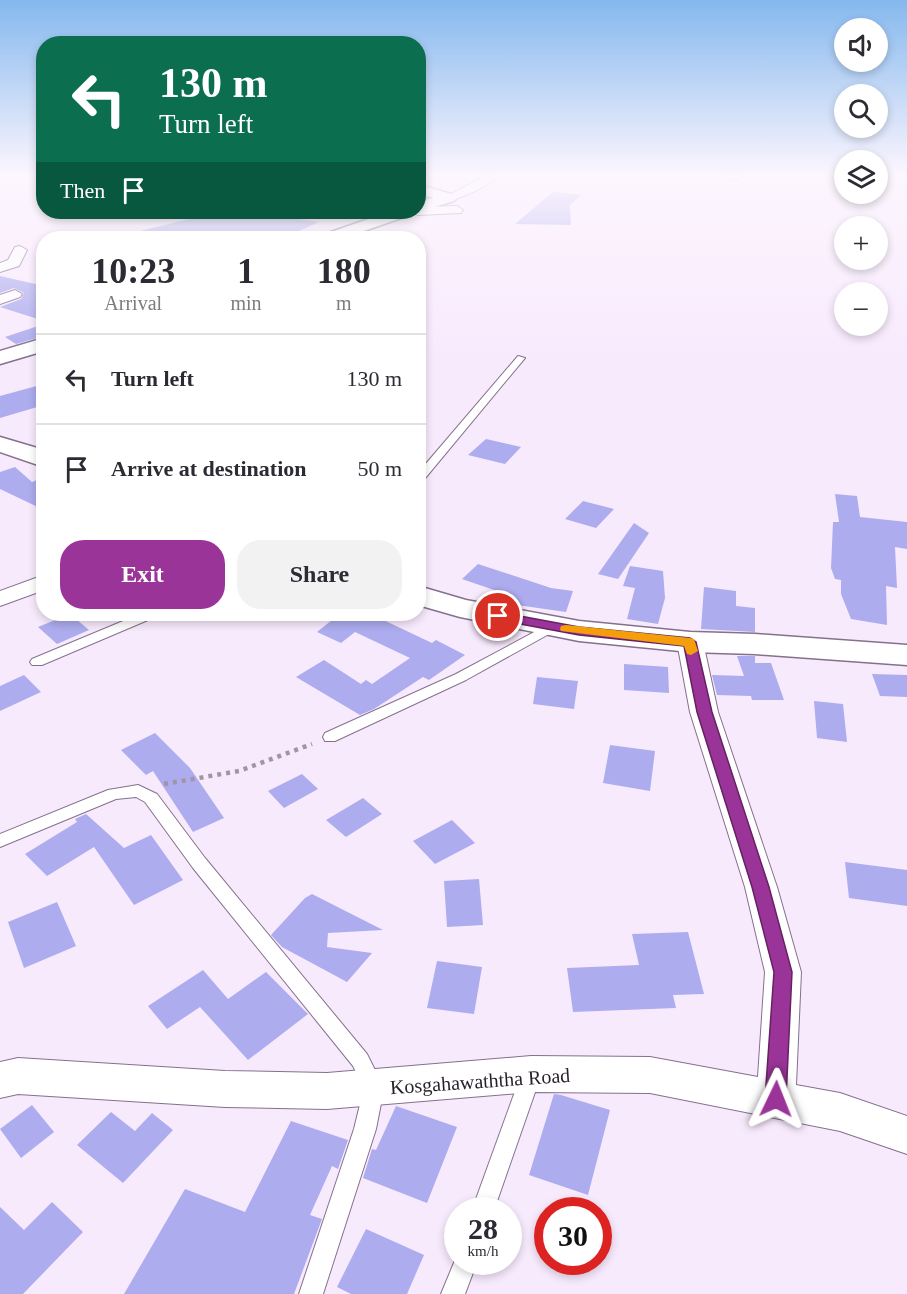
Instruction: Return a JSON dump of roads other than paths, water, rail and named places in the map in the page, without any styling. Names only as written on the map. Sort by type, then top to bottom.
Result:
[{"type":"main road","points":[[0,358],[36,347]]},
{"type":"main road","points":[[0,444],[36,456]]},
{"type":"main road","points":[[426,597],[460,608],[553,626],[690,642],[755,644],[907,655]]},
{"type":"street","points":[[0,268],[14,263],[20,250]]},
{"type":"street","points":[[0,300],[15,294]]},
{"type":"street","points":[[0,599],[36,585]]},
{"type":"street","points":[[690,642],[704,712],[760,887],[783,972],[776,1099]]},
{"type":"street","name":"Kosgahawaththa Road","points":[[0,1080],[18,1076],[327,1091],[531,1074],[650,1075],[840,1112],[907,1135]]},
{"type":"lane","points":[[426,470],[520,358]]},
{"type":"lane","points":[[37,662],[134,621]]},
{"type":"lane","points":[[330,737],[461,677],[553,626]]},
{"type":"lane","points":[[0,841],[114,794],[138,791],[151,798],[199,863],[360,1060],[374,1088],[365,1129],[311,1294]]},
{"type":"lane","points":[[488,1197],[531,1074]]},
{"type":"lane","points":[[453,1294],[460,1275]]}]
